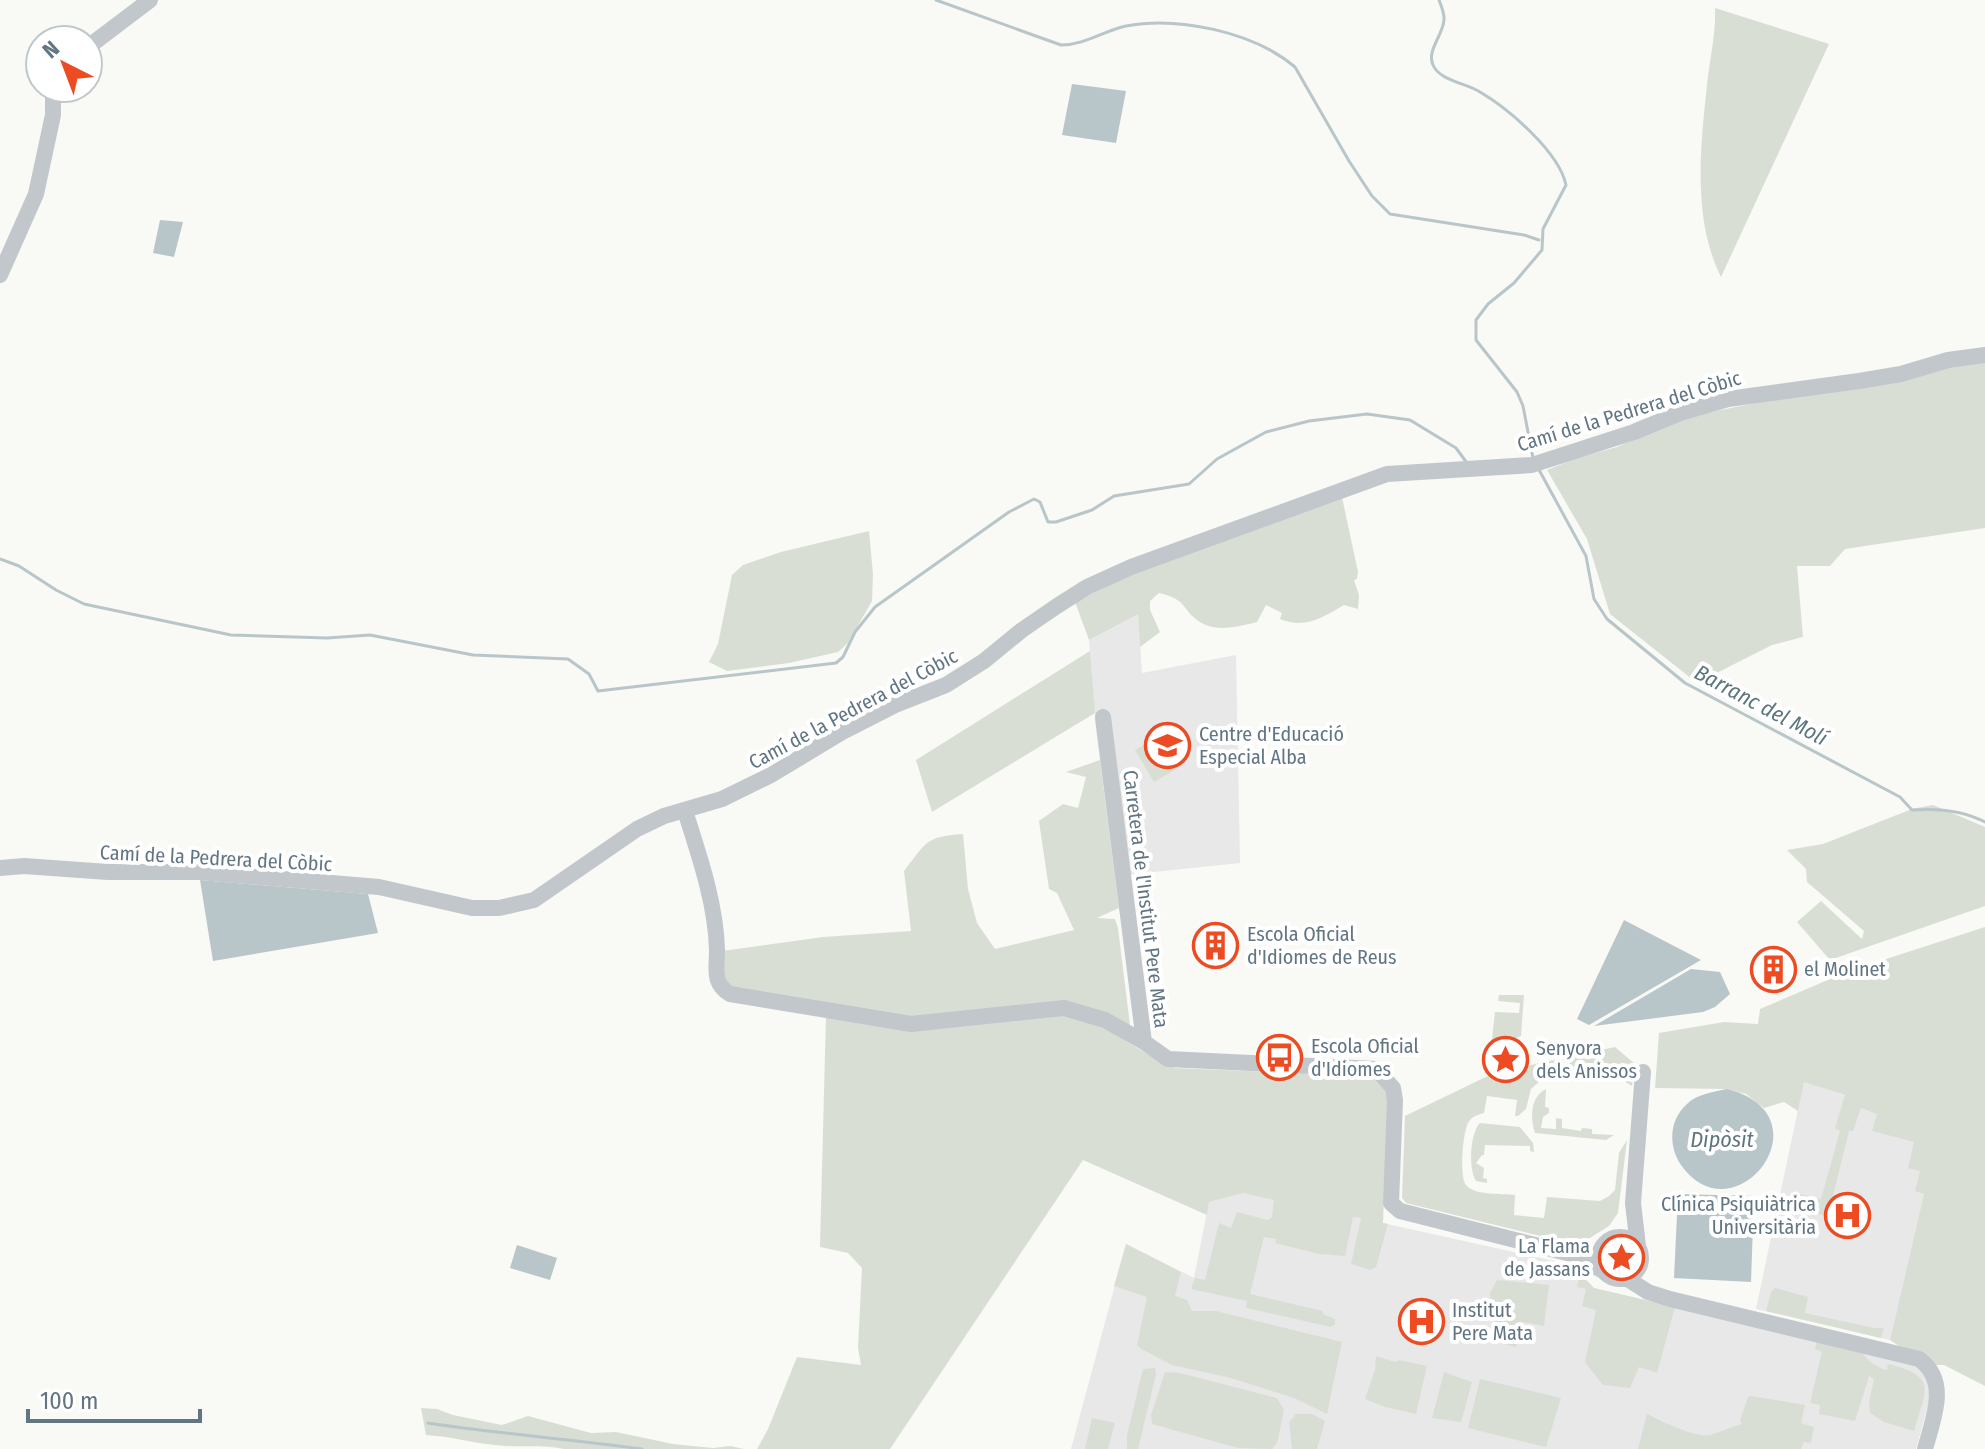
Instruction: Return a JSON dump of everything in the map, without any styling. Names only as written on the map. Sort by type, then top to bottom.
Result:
[{"type":"street","points":[[104,35],[150,0]]},
{"type":"street","points":[[0,275],[36,194],[53,104]]},
{"type":"street","name":"Camí de la Pedrera del Còbic","points":[[0,868],[24,866],[108,872],[199,872],[379,887],[472,908],[499,908],[534,900],[637,829],[664,816],[722,799],[895,705],[946,685],[1087,587],[1131,567],[1387,474],[1532,465],[1728,399],[1901,374],[1948,360],[1985,355]]},
{"type":"street","name":"Carretera de l'Institut Pere Mata","points":[[1103,717],[1144,1042],[1168,1059],[1376,1069],[1393,1088],[1391,1203],[1400,1211],[1575,1255],[1605,1272]]},
{"type":"street","points":[[685,811],[715,925],[716,977],[721,988],[730,994],[911,1024],[1064,1008],[1105,1020],[1144,1042]]},
{"type":"street","points":[[1626,1278],[1639,1266],[1641,1254],[1633,1203],[1643,1072]]},
{"type":"street","points":[[1633,1203],[1599,1260],[1605,1272],[1613,1278],[1626,1278],[1648,1292],[1919,1359],[1932,1371],[1938,1390],[1925,1449]]},
{"type":"street","points":[[1575,1255],[1610,1242],[1630,1239],[1638,1246]]},
{"type":"street","points":[[1639,1266],[1648,1281],[1678,1299]]},
{"type":"shaded area","points":[[1715,8],[1829,44],[1721,277],[1705,229],[1701,178]]},
{"type":"shaded area","points":[[1985,360],[1985,528],[1845,549],[1830,566],[1797,566],[1803,637],[1772,645],[1697,683],[1610,614],[1587,539],[1547,470],[1617,447],[1680,418]]},
{"type":"shaded area","points":[[1342,497],[1358,572],[1354,580],[1359,595],[1358,609],[1344,605],[1321,618],[1297,623],[1280,619],[1282,613],[1266,605],[1257,622],[1221,628],[1200,622],[1180,602],[1159,593],[1150,601],[1150,610],[1160,632],[1140,647],[1138,614],[1089,640],[1075,602],[1137,571]]},
{"type":"shaded area","points":[[869,531],[872,601],[848,643],[838,652],[789,663],[727,671],[709,662],[718,644],[732,575],[743,565],[781,552]]},
{"type":"shaded area","name":"Centre d'Educació Especial Alba","points":[[1138,613],[1142,673],[1236,655],[1240,863],[1115,876],[1096,730],[1089,640]]},
{"type":"shaded area","points":[[1090,651],[1095,713],[932,812],[916,760]]},
{"type":"shaded area","points":[[1167,732],[1185,764],[1154,782],[1135,750]]},
{"type":"shaded area","points":[[1100,760],[1119,908],[1097,918],[1115,919],[1118,928],[1130,1025],[1078,1004],[1062,1001],[908,1020],[735,991],[720,980],[722,951],[823,937],[911,931],[904,871],[917,853],[933,839],[950,835],[963,834],[968,889],[977,923],[995,949],[1074,930],[1057,893],[1049,889],[1039,821],[1063,804],[1078,808],[1086,777],[1066,772]]},
{"type":"shaded area","points":[[1933,805],[1985,827],[1985,906],[1830,960],[1797,922],[1821,901],[1862,939],[1864,931],[1807,882],[1806,869],[1787,850],[1823,844],[1912,809]]},
{"type":"shaded area","points":[[1985,927],[1985,1386],[1944,1365],[1927,1365],[1890,1340],[1924,1194],[1915,1191],[1920,1171],[1908,1168],[1914,1142],[1872,1131],[1877,1114],[1861,1108],[1853,1131],[1849,1131],[1828,1216],[1818,1214],[1820,1204],[1815,1202],[1803,1207],[1792,1203],[1794,1193],[1821,1199],[1840,1131],[1835,1128],[1845,1095],[1804,1082],[1798,1111],[1784,1102],[1764,1108],[1746,1094],[1727,1089],[1655,1088],[1659,1033],[1724,1022],[1758,1024],[1760,1009],[1849,971]]},
{"type":"shaded area","points":[[1499,995],[1524,995],[1521,1036],[1491,1048],[1495,1012],[1519,1013],[1520,1003],[1498,1001]]},
{"type":"shaded area","points":[[1047,1014],[1085,1019],[1175,1068],[1372,1076],[1388,1094],[1383,1223],[1388,1224],[1376,1267],[1371,1270],[1351,1264],[1361,1218],[1353,1217],[1345,1256],[1319,1254],[1275,1243],[1276,1239],[1264,1237],[1250,1294],[1323,1311],[1323,1314],[1335,1319],[1331,1327],[1246,1308],[1247,1301],[1191,1289],[1195,1278],[1205,1280],[1219,1223],[1231,1228],[1237,1212],[1268,1220],[1272,1217],[1274,1200],[1243,1193],[1209,1202],[1207,1215],[1083,1160],[890,1449],[757,1449],[797,1357],[861,1365],[858,1348],[862,1268],[848,1253],[820,1247],[826,1015],[863,1019]]},
{"type":"shaded area","points":[[1615,1047],[1635,1064],[1632,1086],[1598,1065],[1572,1076],[1542,1079],[1531,1089],[1526,1109],[1518,1116],[1515,1116],[1517,1100],[1487,1096],[1484,1113],[1473,1117],[1468,1123],[1462,1154],[1464,1180],[1470,1189],[1515,1195],[1514,1215],[1544,1218],[1547,1197],[1600,1201],[1609,1196],[1615,1190],[1619,1153],[1627,1140],[1618,1213],[1609,1226],[1585,1241],[1569,1243],[1406,1203],[1402,1198],[1405,1116],[1494,1073]]},
{"type":"shaded area","name":"Clínica Psiquiàtrica Universitària","points":[[1804,1081],[1875,1106],[1944,1110],[1890,1340],[1756,1309]]},
{"type":"shaded area","points":[[1546,1089],[1545,1107],[1549,1108],[1549,1113],[1543,1117],[1541,1128],[1556,1129],[1556,1118],[1562,1119],[1562,1128],[1592,1129],[1592,1134],[1614,1135],[1606,1140],[1535,1133],[1532,1121],[1534,1102]]},
{"type":"shaded area","points":[[1480,1123],[1520,1127],[1533,1143],[1534,1152],[1530,1151],[1530,1146],[1485,1145],[1484,1155],[1476,1163],[1484,1168],[1483,1178],[1487,1179],[1487,1183],[1476,1181],[1471,1151]]},
{"type":"shaded area","name":"Institut Pere Mata","points":[[1243,1192],[1572,1265],[1594,1288],[1921,1366],[1933,1387],[1916,1449],[1071,1449],[1126,1244],[1194,1278],[1209,1202]]},
{"type":"shaded area","points":[[1126,1244],[1181,1272],[1175,1296],[1187,1300],[1192,1311],[1216,1311],[1342,1342],[1327,1414],[1294,1398],[1227,1377],[1172,1365],[1141,1349],[1137,1345],[1147,1297],[1114,1286]]},
{"type":"shaded area","points":[[1580,1274],[1594,1288],[1675,1307],[1657,1373],[1639,1367],[1630,1388],[1603,1385],[1585,1362],[1596,1310],[1582,1306],[1586,1289],[1577,1287]]},
{"type":"shaded area","points":[[1497,1280],[1549,1285],[1544,1326],[1522,1322],[1516,1347],[1500,1343],[1503,1333],[1493,1331],[1497,1316],[1509,1318],[1511,1305],[1491,1301],[1490,1293]]},
{"type":"shaded area","points":[[1775,1288],[1808,1297],[1805,1313],[1884,1328],[1881,1338],[1766,1311]]},
{"type":"shaded area","points":[[1817,1341],[1863,1352],[1869,1361],[1880,1367],[1887,1370],[1888,1364],[1921,1379],[1924,1395],[1914,1431],[1884,1422],[1870,1413],[1874,1379],[1869,1376],[1855,1421],[1819,1414],[1820,1405],[1810,1403],[1822,1352],[1815,1349]]},
{"type":"shaded area","points":[[1376,1356],[1427,1366],[1416,1414],[1365,1399],[1375,1370]]},
{"type":"shaded area","points":[[1155,1368],[1138,1449],[1127,1449],[1127,1435],[1143,1369]]},
{"type":"shaded area","points":[[1165,1372],[1180,1373],[1277,1398],[1284,1410],[1277,1443],[1272,1449],[1238,1448],[1152,1424],[1151,1415]]},
{"type":"shaded area","points":[[1444,1372],[1472,1382],[1461,1422],[1432,1418]]},
{"type":"shaded area","points":[[1480,1379],[1561,1398],[1546,1447],[1468,1428]]},
{"type":"shaded area","points":[[1751,1396],[1805,1405],[1801,1423],[1814,1427],[1811,1443],[1804,1442],[1801,1449],[1638,1449],[1647,1414],[1687,1432],[1710,1435],[1742,1424],[1740,1421]]},
{"type":"shaded area","points":[[421,1408],[502,1425],[528,1416],[591,1433],[616,1432],[673,1444],[744,1449],[564,1449],[486,1444],[426,1435]]},
{"type":"shaded area","points":[[1296,1414],[1312,1414],[1325,1421],[1317,1449],[1292,1449],[1289,1422]]},
{"type":"shaded area","points":[[1092,1418],[1115,1423],[1108,1449],[1085,1449]]},
{"type":"water","points":[[1072,84],[1126,91],[1116,143],[1062,135]]},
{"type":"water","points":[[160,220],[183,222],[174,257],[153,253]]},
{"type":"water","points":[[200,880],[368,894],[378,933],[213,961]]},
{"type":"water","points":[[1624,920],[1701,960],[1589,1025],[1577,1019]]},
{"type":"water","points":[[1691,969],[1720,972],[1730,994],[1715,1007],[1703,1012],[1594,1026]]},
{"type":"water","name":"Dipòsit","points":[[1727,1089],[1757,1103],[1771,1123],[1772,1145],[1763,1165],[1747,1181],[1726,1189],[1703,1185],[1681,1165],[1674,1150],[1672,1133],[1681,1110],[1691,1101]]},
{"type":"water","name":"Dipòsit","points":[[1678,1194],[1754,1196],[1751,1282],[1674,1278]]},
{"type":"water","points":[[517,1245],[557,1258],[550,1280],[510,1268]]},
{"type":"waterway","points":[[936,0],[1061,45],[1147,23],[1192,25],[1259,44],[1295,67],[1349,161],[1372,196],[1390,214],[1539,240]]},
{"type":"waterway","points":[[1439,0],[1444,24],[1432,53],[1436,70],[1480,92],[1518,120],[1554,159],[1566,185],[1543,229],[1542,250],[1476,320],[1476,340],[1517,392],[1523,406],[1533,458]]},
{"type":"waterway","points":[[0,559],[19,566],[84,604],[231,635],[327,638],[370,635],[473,655],[568,659],[589,674],[598,691],[836,663],[875,607],[1009,512],[1034,499],[1040,502],[1048,522],[1056,522],[1092,510],[1114,496],[1189,484],[1217,459],[1266,432],[1309,421],[1367,414],[1410,420],[1456,448],[1467,463]]},
{"type":"waterway","name":"Barranc del Molí","points":[[1538,468],[1586,556],[1594,599],[1607,619],[1685,683],[1900,797],[1912,810],[1950,811],[1985,822]]},
{"type":"waterway","points":[[428,1423],[642,1449]]},
{"type":"place","name":"Centre d'Educació Especial Alba","points":[[1168,745]]},
{"type":"place","name":"Escola Oficial d'Idiomes de Reus","points":[[1216,946]]},
{"type":"place","name":"el Molinet","points":[[1773,969]]},
{"type":"place","name":"Escola Oficial d'Idiomes","points":[[1280,1057]]},
{"type":"place","name":"Senyora dels Anissos","points":[[1505,1059]]},
{"type":"place","name":"Clínica Psiquiàtrica Universitària","points":[[1847,1215]]},
{"type":"place","name":"La Flama de Jassans","points":[[1621,1258]]},
{"type":"place","name":"Institut Pere Mata","points":[[1421,1322]]}]
